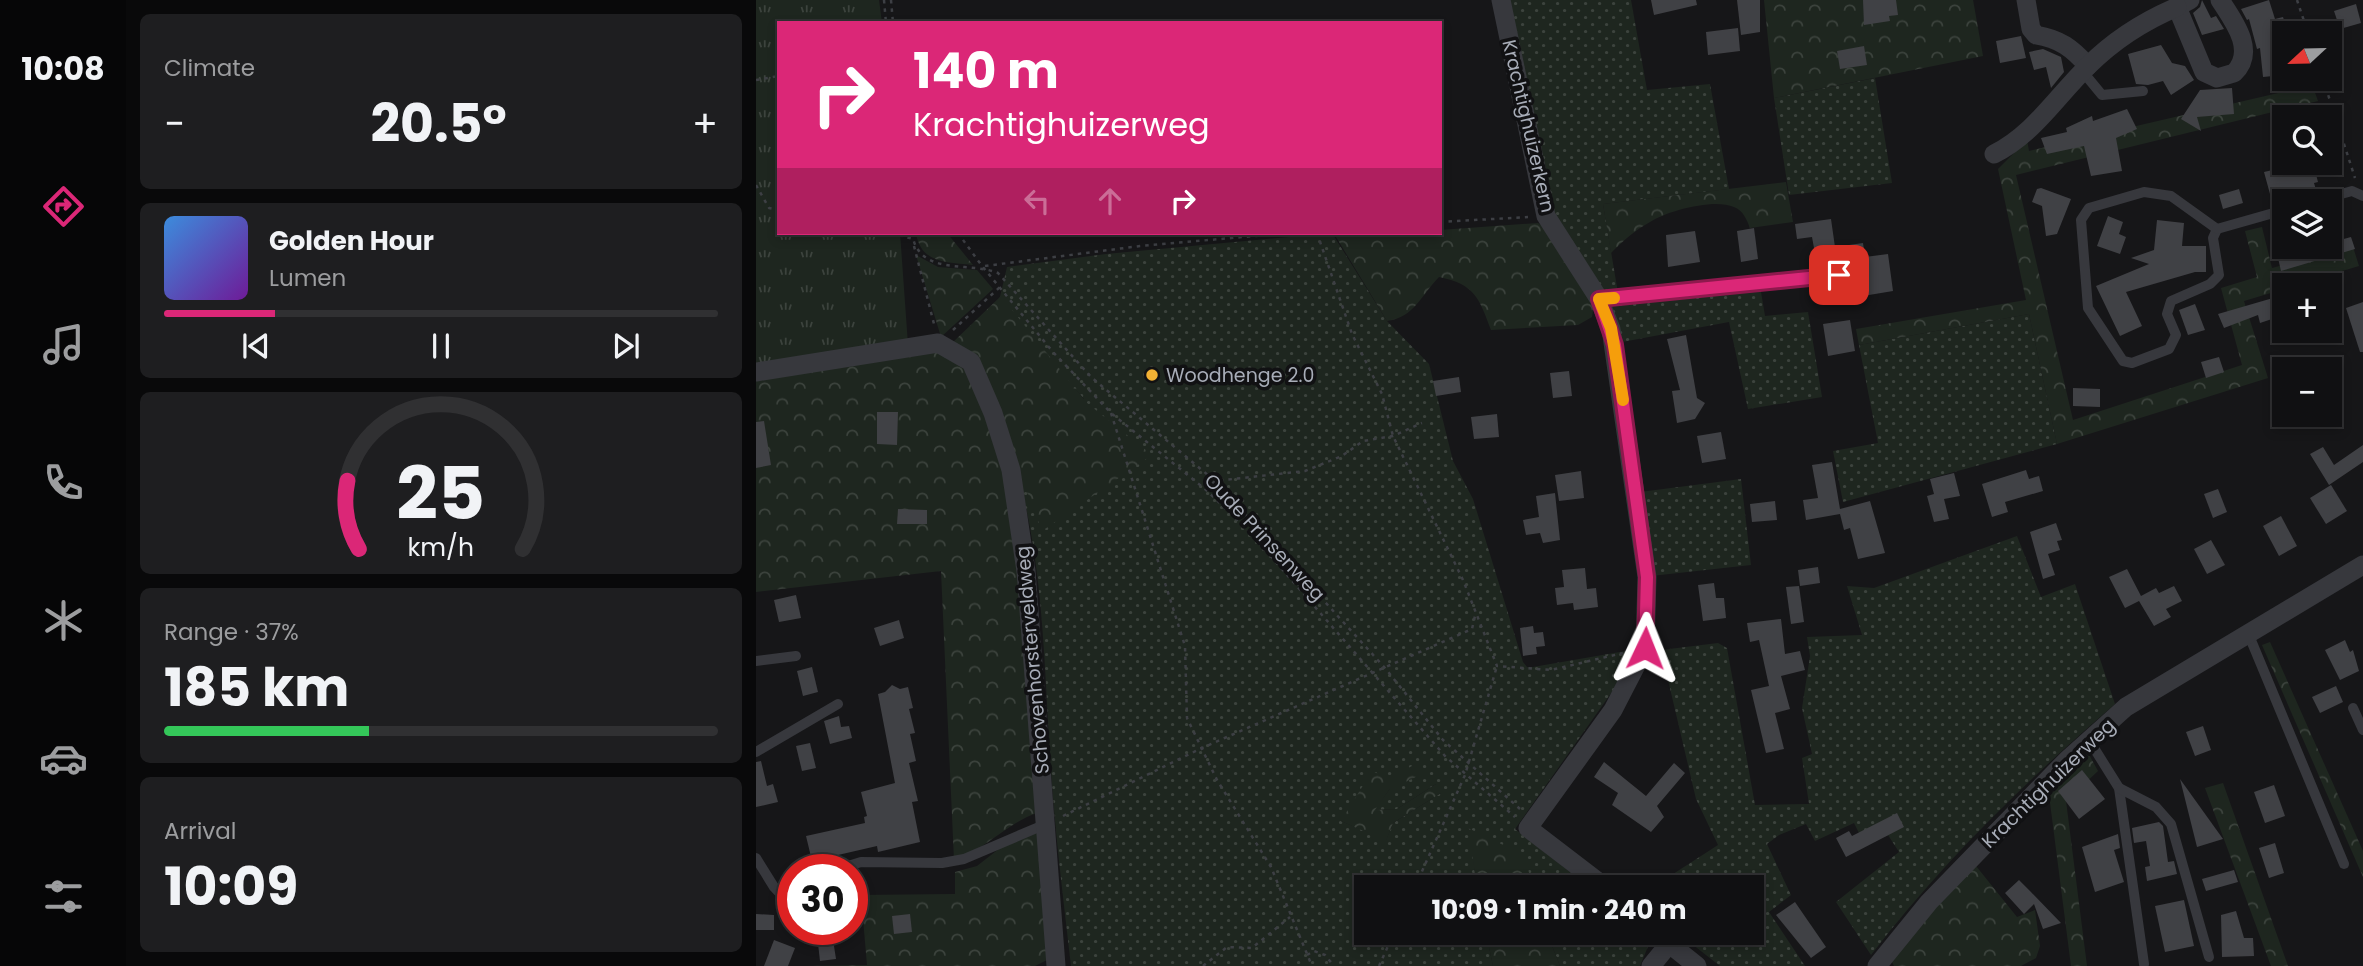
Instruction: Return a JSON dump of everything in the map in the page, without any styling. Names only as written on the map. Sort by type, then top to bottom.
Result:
[{"type":"street","name":"Krachtighuizerkern","points":[[1501,0],[1546,216],[1599,299],[1615,345],[1647,577],[1645,648],[1613,710],[1528,828]]},
{"type":"street","points":[[2026,0],[2031,29],[2036,35],[2054,38],[2070,46],[2085,69]]},
{"type":"street","points":[[1994,154],[2024,134],[2085,69],[2133,30],[2183,3],[2204,72],[2217,78],[2234,73],[2243,56],[2240,30],[2220,0]]},
{"type":"street","points":[[756,372],[939,342]]},
{"type":"street","name":"Schovenhorsterveldweg","points":[[939,342],[971,362],[993,413],[1011,470],[1026,571],[1056,966]]},
{"type":"street","name":"Krachtighuizerweg","points":[[1877,966],[1929,902],[2126,707],[2363,565]]},
{"type":"street","points":[[1528,828],[1589,875]]},
{"type":"street","points":[[1651,966],[1660,945]]},
{"type":"street","points":[[1672,945],[1697,966]]},
{"type":"lane","points":[[2085,69],[2102,95],[2143,91]]},
{"type":"lane","points":[[2342,194],[2352,191],[2362,196]]},
{"type":"lane","points":[[2217,229],[2171,196],[2144,192],[2112,199],[2089,208],[2081,220],[2088,308],[2123,361],[2132,363],[2169,349],[2176,335],[2167,314],[2171,301],[2210,284],[2219,275],[2213,237],[2217,229],[2272,213]]},
{"type":"lane","points":[[1599,299],[1839,275]]},
{"type":"lane","points":[[2249,633],[2344,864]]},
{"type":"lane","points":[[756,662],[796,656]]},
{"type":"lane","points":[[756,752],[838,704]]},
{"type":"lane","points":[[2353,708],[2363,730]]},
{"type":"lane","points":[[2090,740],[2119,788],[2144,964]]},
{"type":"lane","points":[[2119,788],[2156,807],[2171,824],[2209,957]]},
{"type":"lane","points":[[868,862],[942,863],[964,859],[1046,822]]},
{"type":"lane","points":[[756,858],[777,890]]},
{"type":"path","points":[[884,0],[886,21]]},
{"type":"path","points":[[891,0],[894,21]]},
{"type":"path","points":[[2297,0],[2304,21]]},
{"type":"path","points":[[756,80],[777,76]]},
{"type":"path","points":[[2327,91],[2362,196]]},
{"type":"path","points":[[756,185],[769,208],[777,210]]},
{"type":"path","points":[[1442,222],[1546,216]]},
{"type":"path","points":[[899,235],[912,238],[922,254],[933,263],[954,267],[1266,235]]},
{"type":"path","name":"Oude Prinsenweg","points":[[959,235],[1053,352],[1111,413],[1205,489],[1247,528],[1371,673],[1465,775],[1528,828]]},
{"type":"path","points":[[1318,235],[1352,334],[1382,394],[1393,436],[1463,580],[1497,666],[1478,739],[1465,775],[1420,875]]},
{"type":"path","points":[[912,238],[939,342],[1000,287]]},
{"type":"path","name":"Oude Prinsenweg","points":[[982,266],[998,273],[1007,282],[1091,377],[1215,481],[1385,668],[1443,740],[1519,807],[1528,828]]},
{"type":"path","points":[[1111,413],[1185,646],[1187,718],[1217,780],[1271,867],[1312,966]]},
{"type":"path","points":[[1205,489],[1215,481],[1305,471],[1342,456],[1363,441],[1393,436],[1422,423]]},
{"type":"path","points":[[1046,822],[1202,748],[1472,629],[1475,616]]},
{"type":"path","points":[[1497,666],[1551,670],[1645,648]]},
{"type":"path","points":[[1203,966],[1227,947],[1252,947],[1290,916]]},
{"type":"path","points":[[1380,966],[1389,945]]},
{"type":"path","points":[[1307,955],[1314,951],[1325,955],[1334,966]]},
{"type":"green space","points":[[756,0],[879,0],[882,21],[777,21],[777,235],[900,235],[908,345],[756,363]]},
{"type":"green space","points":[[1509,0],[1631,0],[1647,90],[1710,84],[1729,189],[1603,204],[1619,299],[1759,280],[1765,316],[1808,312],[1822,397],[1748,409],[1729,322],[1622,342],[1563,233],[1544,188]]},
{"type":"green space","points":[[1764,0],[1973,0],[1983,56],[1774,98]]},
{"type":"green space","points":[[1875,78],[1892,183],[1789,195],[1774,98]]},
{"type":"green space","points":[[2286,91],[2314,91],[2318,101],[2302,105],[2272,105],[2272,112],[2016,175],[2073,420],[2242,365],[2221,288],[2257,277],[2245,231],[2262,227],[2272,268],[2307,259],[2342,259],[2342,250],[2353,247],[2359,266],[2335,273],[2272,273],[2272,293],[2244,301],[2268,378],[2057,444],[2029,314],[1859,345],[1856,329],[2026,300],[1998,169],[2027,140],[2029,151]]},
{"type":"green space","points":[[1786,182],[1793,222],[1750,228],[1737,208],[1703,205],[1658,218],[1634,232],[1611,253],[1603,204]]},
{"type":"green space","points":[[1538,223],[1551,232],[1594,304],[1592,317],[1578,325],[1491,330],[1474,294],[1461,284],[1439,277],[1411,310],[1397,319],[1387,321],[1336,237],[1442,235],[1442,230]]},
{"type":"green space","points":[[917,235],[949,235],[973,265],[937,260],[923,251]]},
{"type":"green space","points":[[1333,235],[1387,321],[1429,364],[1453,461],[1473,499],[1523,662],[1527,667],[1533,667],[1643,648],[1515,829],[1574,875],[1520,875],[1469,828],[1475,875],[1354,875],[1354,945],[1489,945],[1493,966],[1071,966],[1054,808],[1037,576],[1026,506],[1017,471],[1084,399],[999,301],[1007,267],[1106,254]],"holes":[[[1417,763],[1389,790],[1374,810],[1397,809],[1436,784],[1441,793],[1393,823],[1386,840],[1341,821]]]},
{"type":"green space","points":[[916,255],[938,267],[977,270],[993,289],[941,337]]},
{"type":"green space","points":[[1001,296],[1087,403],[1152,455],[1042,531],[986,386],[951,344]]},
{"type":"green space","points":[[2029,314],[2057,444],[1843,502],[1833,451],[1878,443],[1859,345]]},
{"type":"green space","points":[[943,349],[968,365],[1006,472],[1022,571],[1039,812],[1016,823],[976,850],[954,860],[941,571],[756,592],[756,379]]},
{"type":"green space","points":[[1741,479],[1751,565],[1651,576],[1640,492]]},
{"type":"green space","points":[[2017,536],[2041,597],[2075,584],[2115,704],[1986,824],[1927,887],[1871,955],[1836,902],[1899,852],[1888,835],[1865,845],[1854,823],[1815,841],[1806,824],[1779,835],[1767,844],[1791,895],[1769,912],[1805,966],[1720,966],[1693,945],[1764,945],[1764,875],[1672,875],[1718,845],[1696,799],[1661,650],[1718,643],[1727,648],[1755,805],[1809,804],[1802,758],[1812,754],[1802,708],[1810,656],[1807,637],[1862,635],[1847,586],[1874,588]]},
{"type":"green space","points":[[2270,642],[2363,851],[2363,877],[2262,645]]},
{"type":"green space","points":[[2087,751],[2098,771],[2066,801],[2087,966],[2071,966],[2048,787]]},
{"type":"green space","points":[[1417,763],[1426,772],[1389,790],[1375,810],[1397,809],[1436,784],[1444,787],[1441,793],[1393,823],[1386,841],[1341,821],[1372,771],[1390,779]]},
{"type":"green space","points":[[2223,783],[2288,966],[2271,966],[2205,788]]},
{"type":"green space","points":[[1468,828],[1524,855],[1530,875],[1475,875]]},
{"type":"green space","points":[[1023,830],[1042,831],[1047,960],[1035,966],[803,966],[867,965],[868,895],[955,894],[955,872],[977,866]]},
{"type":"green space","points":[[1972,861],[2017,917],[2035,910],[2040,946],[2036,958],[2021,966],[1894,966],[1890,958]]},
{"type":"green space","points":[[1489,945],[1552,945],[1560,966],[1493,966]]},
{"type":"green space","points":[[1552,945],[1649,945],[1640,966],[1560,966]]},
{"type":"building","points":[[1651,0],[1696,0],[1697,5],[1654,15]]},
{"type":"building","points":[[1737,0],[1760,0],[1760,32],[1741,35]]},
{"type":"building","points":[[1863,0],[1896,0],[1898,15],[1889,16],[1890,21],[1864,25]]},
{"type":"building","points":[[2202,0],[2211,18],[2216,16],[2224,29],[2202,35],[2193,13],[2200,7]]},
{"type":"building","points":[[2269,0],[2275,19],[2283,17],[2284,21],[2272,21],[2272,76],[2263,77],[2260,48],[2257,49],[2249,19],[2247,20],[2241,9]]},
{"type":"building","points":[[2356,4],[2361,23],[2342,28],[2342,21],[2337,21],[2334,11]]},
{"type":"building","points":[[1738,28],[1740,51],[1708,55],[1706,32]]},
{"type":"building","points":[[2021,36],[2026,58],[2000,63],[1996,41]]},
{"type":"building","points":[[2161,45],[2172,63],[2185,66],[2194,80],[2171,95],[2163,81],[2148,85],[2136,84],[2128,54]]},
{"type":"building","points":[[1864,46],[1867,65],[1840,69],[1837,51]]},
{"type":"building","points":[[2043,49],[2061,57],[2064,72],[2051,88],[2046,67],[2034,70],[2029,52]]},
{"type":"building","points":[[2232,88],[2234,114],[2197,117],[2201,131],[2181,119],[2200,90]]},
{"type":"building","points":[[2127,109],[2137,129],[2116,138],[2122,171],[2091,176],[2084,146],[2047,154],[2041,138],[2067,132],[2066,128],[2092,116],[2093,121]]},
{"type":"building","points":[[2272,170],[2272,175],[2316,175],[2318,182],[2314,183],[2316,189],[2272,189],[2272,201],[2264,172]]},
{"type":"building","points":[[2037,189],[2071,199],[2057,234],[2046,236],[2042,206],[2032,202]]},
{"type":"building","points":[[2239,189],[2243,203],[2223,209],[2219,195]]},
{"type":"building","points":[[2108,216],[2123,222],[2119,234],[2126,237],[2120,254],[2097,246]]},
{"type":"building","points":[[1831,219],[1835,247],[1863,243],[1865,257],[1888,254],[1893,291],[1851,298],[1847,268],[1818,270],[1812,237],[1797,239],[1795,224]]},
{"type":"building","points":[[2157,220],[2184,223],[2182,246],[2206,246],[2206,272],[2195,272],[2126,292],[2142,326],[2120,336],[2096,286],[2149,264],[2131,258],[2154,250]]},
{"type":"building","points":[[1754,228],[1758,259],[1741,262],[1737,231]]},
{"type":"building","points":[[1695,231],[1700,262],[1668,267],[1666,235]]},
{"type":"building","points":[[2351,237],[2355,249],[2342,253],[2342,239]]},
{"type":"building","points":[[2278,259],[2321,259],[2281,271]]},
{"type":"building","points":[[2272,298],[2272,319],[2260,323],[2258,315],[2224,328],[2218,314]]},
{"type":"building","points":[[2363,302],[2363,352],[2360,352],[2346,308]]},
{"type":"building","points":[[2195,304],[2205,330],[2188,335],[2179,310]]},
{"type":"building","points":[[1850,320],[1855,351],[1828,356],[1823,324]]},
{"type":"building","points":[[1686,335],[1697,398],[1705,403],[1695,419],[1677,423],[1672,391],[1680,390],[1667,339]]},
{"type":"building","points":[[2219,357],[2224,372],[2206,378],[2201,362]]},
{"type":"building","points":[[1569,371],[1572,396],[1553,398],[1550,373]]},
{"type":"building","points":[[1459,377],[1461,392],[1436,396],[1433,381]]},
{"type":"building","points":[[2073,388],[2100,389],[2100,407],[2073,406]]},
{"type":"building","points":[[877,412],[898,412],[897,445],[877,444]]},
{"type":"building","points":[[1497,414],[1499,437],[1474,439],[1471,417]]},
{"type":"building","points":[[764,421],[771,465],[756,468],[756,422]]},
{"type":"building","points":[[1721,432],[1726,459],[1702,463],[1697,436]]},
{"type":"building","points":[[2363,445],[2363,462],[2329,485],[2310,454],[2323,447],[2334,465]]},
{"type":"building","points":[[1832,462],[1840,509],[1870,501],[1885,553],[1858,559],[1850,528],[1844,530],[1840,514],[1806,520],[1803,500],[1818,498],[1812,465]]},
{"type":"building","points":[[2026,470],[2029,479],[2039,476],[2043,491],[2005,502],[2008,512],[1992,517],[1982,484]]},
{"type":"building","points":[[1581,471],[1584,498],[1559,501],[1555,475]]},
{"type":"building","points":[[1954,473],[1960,496],[1944,499],[1949,519],[1934,522],[1927,496],[1934,494],[1930,479]]},
{"type":"building","points":[[2331,485],[2347,511],[2326,524],[2310,498]]},
{"type":"building","points":[[2218,489],[2227,512],[2213,518],[2204,494]]},
{"type":"building","points":[[1555,493],[1560,540],[1543,543],[1540,533],[1526,535],[1523,520],[1539,517],[1536,496]]},
{"type":"building","points":[[1775,501],[1777,520],[1752,522],[1750,504]]},
{"type":"building","points":[[898,509],[927,510],[927,524],[897,524]]},
{"type":"building","points":[[2281,516],[2297,546],[2279,556],[2263,526]]},
{"type":"building","points":[[2056,523],[2062,540],[2057,541],[2060,550],[2048,554],[2055,575],[2043,579],[2030,532]]},
{"type":"building","points":[[2211,540],[2225,565],[2207,574],[2194,549]]},
{"type":"building","points":[[1818,567],[1820,583],[1800,586],[1798,570]]},
{"type":"building","points":[[1585,568],[1587,589],[1596,588],[1598,607],[1574,610],[1573,603],[1557,605],[1555,588],[1564,587],[1562,570]]},
{"type":"building","points":[[2127,569],[2141,596],[2156,588],[2159,593],[2174,586],[2182,601],[2166,609],[2171,617],[2154,626],[2139,601],[2125,608],[2109,577]]},
{"type":"building","points":[[1714,583],[1716,598],[1724,598],[1726,618],[1703,621],[1698,585]]},
{"type":"building","points":[[1799,586],[1804,622],[1791,624],[1786,587]]},
{"type":"building","points":[[796,595],[801,618],[779,622],[774,600]]},
{"type":"building","points":[[1781,619],[1785,654],[1800,651],[1805,670],[1781,676],[1790,709],[1775,713],[1784,749],[1766,753],[1751,690],[1769,686],[1759,640],[1750,642],[1747,623]]},
{"type":"building","points":[[899,620],[904,638],[880,646],[874,628]]},
{"type":"building","points":[[1533,626],[1534,633],[1543,632],[1545,646],[1536,647],[1537,654],[1523,656],[1520,628]]},
{"type":"building","points":[[2345,640],[2350,652],[2353,650],[2359,671],[2340,680],[2325,650]]},
{"type":"building","points":[[812,667],[818,692],[803,696],[797,671]]},
{"type":"building","points":[[892,685],[900,689],[908,687],[913,708],[909,709],[915,733],[910,734],[916,761],[909,763],[918,801],[912,802],[920,842],[878,852],[877,846],[842,854],[810,854],[806,836],[865,823],[864,817],[867,816],[861,792],[895,783],[878,694],[885,692]]},
{"type":"building","points":[[2336,686],[2343,702],[2320,713],[2312,697]]},
{"type":"building","points":[[839,716],[841,727],[849,726],[852,738],[830,744],[824,721]]},
{"type":"building","points":[[2203,726],[2211,750],[2195,756],[2186,732]]},
{"type":"building","points":[[810,743],[816,768],[802,771],[796,746]]},
{"type":"building","points":[[761,761],[767,786],[773,784],[778,802],[756,807],[756,762]]},
{"type":"building","points":[[1604,762],[1646,796],[1674,763],[1685,773],[1657,806],[1664,817],[1651,832],[1612,805],[1618,793],[1594,777]]},
{"type":"building","points":[[2082,770],[2105,799],[2079,819],[2058,791]]},
{"type":"building","points":[[2180,779],[2223,839],[2197,847]]},
{"type":"building","points":[[2274,785],[2285,816],[2265,823],[2254,792]]},
{"type":"building","points":[[1897,813],[1904,827],[1846,857],[1836,838],[1849,831],[1852,836]]},
{"type":"building","points":[[2159,822],[2163,826],[2168,862],[2174,861],[2177,874],[2147,881],[2145,867],[2150,866],[2146,841],[2134,843],[2132,828]]},
{"type":"building","points":[[2118,834],[2120,848],[2114,850],[2124,882],[2095,892],[2082,847]]},
{"type":"building","points":[[2275,843],[2284,873],[2269,878],[2259,848]]},
{"type":"building","points":[[2234,870],[2238,882],[2206,891],[2202,879]]},
{"type":"building","points":[[2019,880],[2061,923],[2043,929],[2034,904],[2024,914],[2005,893]]},
{"type":"building","points":[[2184,900],[2194,946],[2165,952],[2155,906]]},
{"type":"building","points":[[1795,902],[1826,947],[1811,958],[1776,915]]},
{"type":"building","points":[[2236,911],[2244,938],[2253,938],[2254,956],[2222,957],[2221,915]]},
{"type":"building","points":[[756,914],[774,915],[774,930],[756,930]]},
{"type":"building","points":[[910,914],[912,932],[894,934],[892,916]]},
{"type":"building","points":[[774,940],[777,945],[795,948],[788,966],[764,966]]},
{"type":"building","points":[[818,945],[834,945],[836,959],[820,961]]},
{"type":"slow traffic","points":[[1614,298],[1599,299],[1611,328],[1623,400]]},
{"type":"place","name":"Woodhenge 2.0","points":[[1152,375]]},
{"type":"route","points":[[1645,648],[1647,577],[1615,345],[1599,299],[1839,275]]}]
